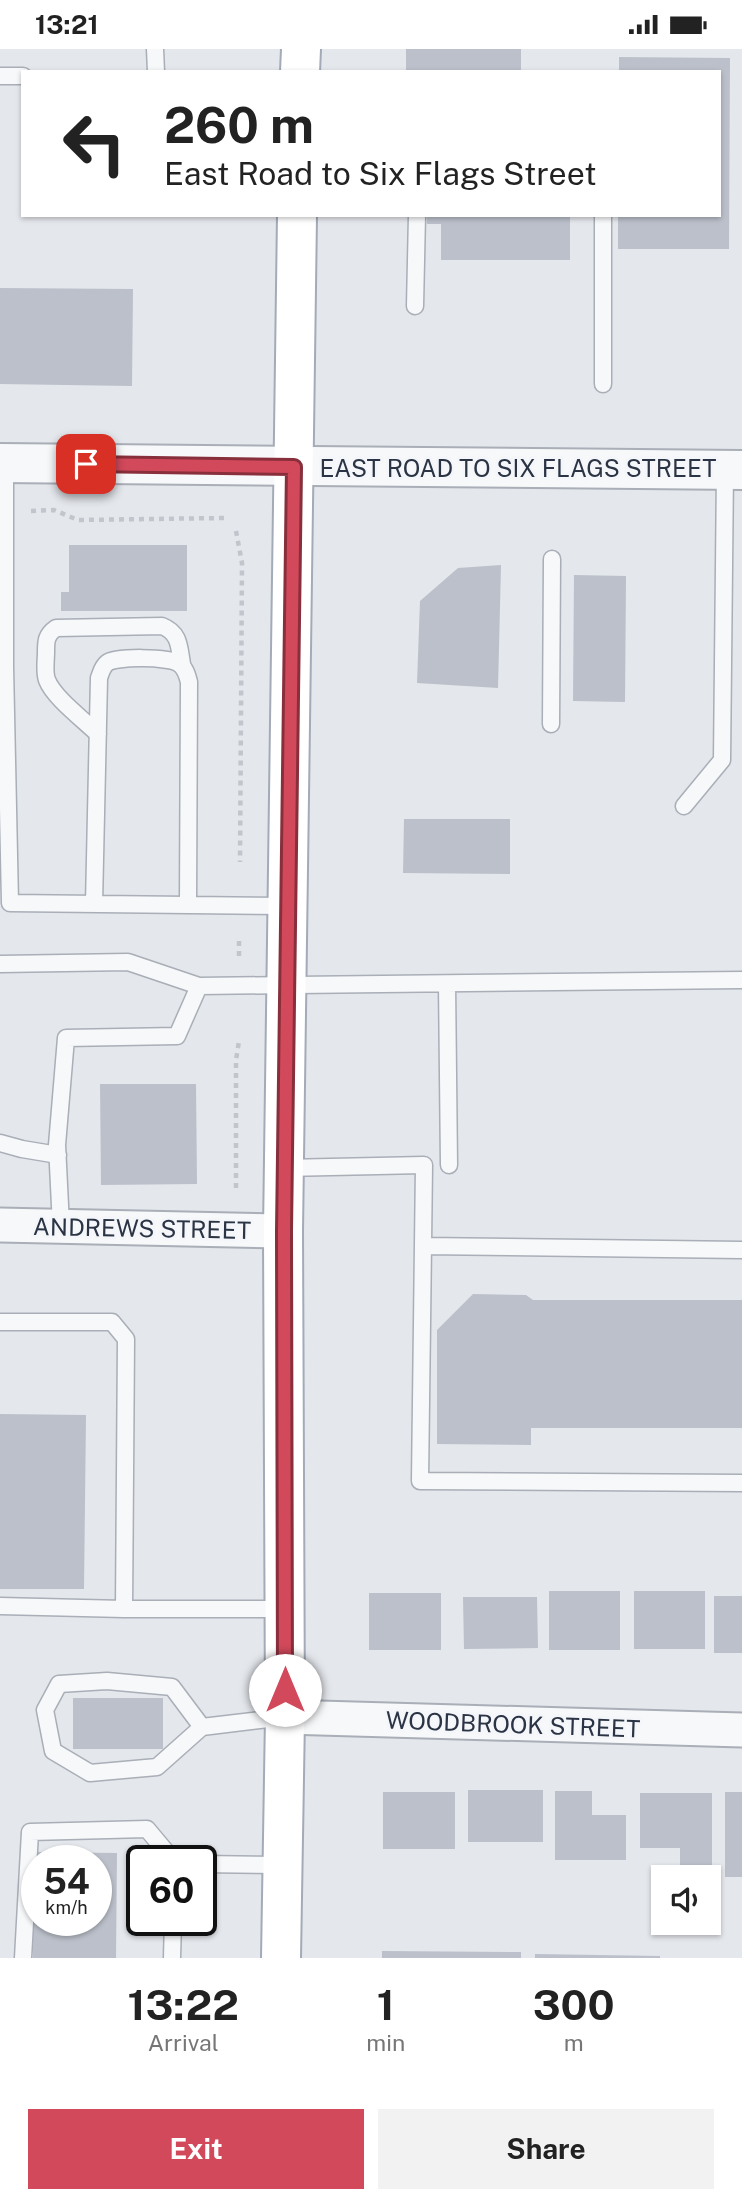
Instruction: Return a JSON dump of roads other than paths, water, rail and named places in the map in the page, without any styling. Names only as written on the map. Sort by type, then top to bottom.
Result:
[{"type":"main road","points":[[300,49],[300,70]]},
{"type":"main road","points":[[281,1958],[285,1717],[284,1168],[297,217]]},
{"type":"street","name":"EAST ROAD TO SIX FLAGS STREET","points":[[2,463],[734,470]]},
{"type":"street","name":"ANDREWS STREET","points":[[0,1225],[284,1231]]},
{"type":"street","name":"WOODBROOK STREET","points":[[285,1717],[742,1730]]},
{"type":"lane","points":[[155,49],[156,70]]},
{"type":"lane","points":[[0,76],[21,76]]},
{"type":"lane","points":[[415,306],[417,217]]},
{"type":"lane","points":[[603,217],[603,384]]},
{"type":"lane","points":[[2,463],[5,904],[288,905]]},
{"type":"lane","points":[[684,806],[722,759],[734,470]]},
{"type":"lane","points":[[551,724],[552,559]]},
{"type":"lane","points":[[97,734],[55,692],[48,681],[46,639],[49,633],[55,628],[162,627],[172,630],[178,639],[181,664],[187,673],[188,682],[188,904]]},
{"type":"lane","points":[[94,904],[97,734],[99,678],[102,669],[108,662],[118,658],[173,660],[181,664]]},
{"type":"lane","points":[[0,964],[128,962],[200,986],[742,980]]},
{"type":"lane","points":[[447,984],[449,1165]]},
{"type":"lane","points":[[61,1226],[58,1154],[66,1038],[177,1036],[200,986]]},
{"type":"lane","points":[[0,1143],[58,1154]]},
{"type":"lane","points":[[284,1168],[424,1165],[420,1481],[742,1483]]},
{"type":"lane","points":[[424,1246],[742,1250]]},
{"type":"lane","points":[[0,1322],[112,1322],[126,1339],[124,1608]]},
{"type":"lane","points":[[0,1606],[285,1608]]},
{"type":"lane","points":[[202,1727],[172,1687],[107,1681],[60,1684],[46,1710],[53,1751],[90,1773],[158,1767],[202,1727],[285,1717]]},
{"type":"lane","points":[[23,1958],[30,1832],[147,1829],[160,1845]]},
{"type":"lane","points":[[217,1864],[283,1865]]},
{"type":"lane","points":[[173,1936],[173,1958]]}]
